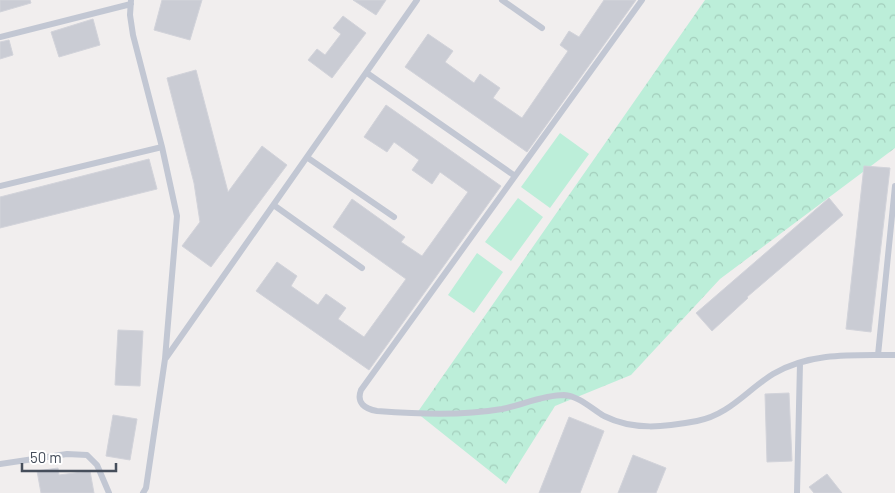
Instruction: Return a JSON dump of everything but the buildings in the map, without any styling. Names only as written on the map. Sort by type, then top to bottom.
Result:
[{"type":"lane","points":[[165,359],[275,206],[418,0]]},
{"type":"lane","points":[[502,0],[542,28]]},
{"type":"lane","points":[[642,0],[362,390],[360,401],[366,408],[403,412],[471,412],[504,408],[550,396],[568,396],[626,425],[646,427],[698,420],[724,411],[775,373],[800,363],[844,355],[895,355]]},
{"type":"lane","points":[[0,38],[131,2],[133,35],[178,216],[165,359],[146,488],[143,493]]},
{"type":"lane","points":[[367,73],[516,176]]},
{"type":"lane","points":[[0,185],[162,146]]},
{"type":"lane","points":[[308,158],[394,218]]},
{"type":"lane","points":[[878,355],[895,186]]},
{"type":"lane","points":[[275,206],[362,268]]},
{"type":"lane","points":[[797,493],[800,363]]},
{"type":"lane","points":[[0,464],[67,454],[87,455],[96,465],[109,493]]},
{"type":"green space","points":[[705,0],[895,0],[895,148],[720,279],[631,375],[555,406],[506,484],[417,413]]},
{"type":"green space","points":[[560,133],[589,154],[550,208],[521,187]]},
{"type":"green space","points":[[518,198],[543,217],[511,261],[485,242]]},
{"type":"green space","points":[[477,253],[503,272],[474,313],[448,295]]}]
